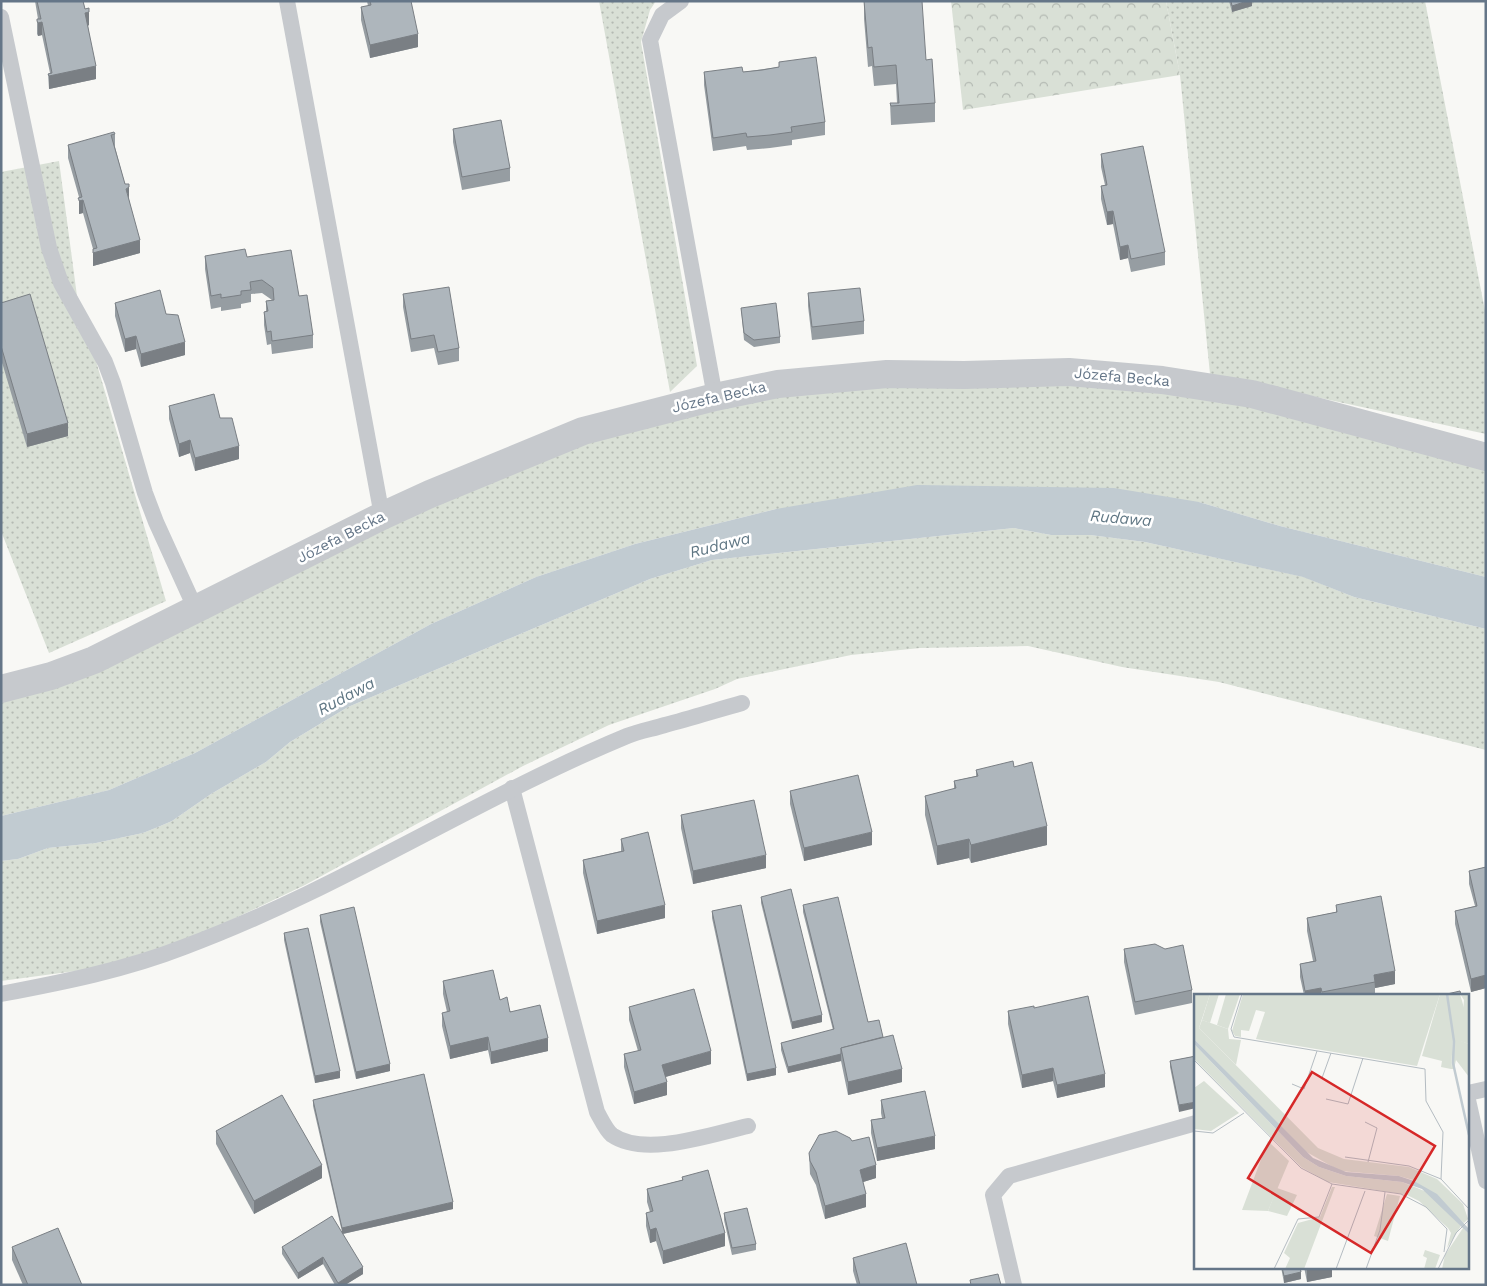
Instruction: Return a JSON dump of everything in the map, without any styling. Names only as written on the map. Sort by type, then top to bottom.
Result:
[{"type":"street","name":"Józefa Becka","points":[[1,689],[51,676],[94,660],[382,516],[430,494],[583,431],[715,397],[778,384],[887,374],[964,375],[1069,372],[1162,380],[1252,394],[1486,457]]},
{"type":"lane","points":[[287,1],[382,516]]},
{"type":"lane","points":[[681,1],[662,15],[650,40],[715,397]]},
{"type":"lane","points":[[1,17],[49,248],[61,284],[105,362],[113,383],[145,493],[156,522],[196,610]]},
{"type":"lane","points":[[1,994],[66,982],[119,969],[184,947],[246,922],[384,856],[512,788],[629,736],[742,703]]},
{"type":"lane","points":[[512,788],[597,1112],[611,1134],[629,1143],[664,1145],[748,1126]]},
{"type":"lane","points":[[1470,1093],[1486,1089]]},
{"type":"lane","points":[[1470,1109],[1486,1182]]},
{"type":"lane","points":[[1014,1285],[993,1195],[1009,1176],[1194,1125]]},
{"type":"green space","points":[[599,1],[656,1],[650,10],[641,42],[697,366],[670,392]]},
{"type":"green space","points":[[951,1],[1166,1],[1180,75],[963,110]]},
{"type":"green space","points":[[1166,1],[1425,1],[1486,316],[1486,434],[1210,374],[1180,75]]},
{"type":"green space","points":[[59,161],[77,296],[166,601],[49,653],[1,531],[1,172]]},
{"type":"green space","points":[[880,385],[1070,385],[1145,389],[1259,408],[1486,463],[1486,577],[1280,526],[1199,502],[776,509],[635,544],[536,577],[431,624],[195,753],[109,790],[1,816],[1,697],[242,597],[533,459],[755,395]]},
{"type":"green space","points":[[1014,528],[1051,535],[1090,535],[1145,542],[1304,577],[1354,597],[1486,629],[1486,750],[1219,682],[1122,667],[1028,646],[920,648],[851,655],[737,679],[715,689],[609,725],[523,766],[305,885],[206,932],[120,965],[1,981],[1,861],[18,859],[48,848],[96,843],[143,833],[172,821],[211,794],[266,762],[290,742],[348,707],[650,579],[712,560]]},
{"type":"water","name":"Rudawa","points":[[917,485],[1114,488],[1199,502],[1280,526],[1486,577],[1486,629],[1354,597],[1303,577],[1145,542],[1090,535],[1051,535],[1014,528],[712,560],[650,579],[348,707],[290,742],[266,762],[211,794],[172,821],[158,827],[143,833],[96,843],[48,848],[18,859],[1,861],[1,816],[109,790],[195,753],[431,624],[536,577],[635,544],[776,509]]},
{"type":"building","points":[[37,1],[83,1],[85,9],[89,8],[89,12],[85,13],[96,66],[49,76],[48,74],[52,73],[42,22],[38,23],[37,21],[37,19],[41,19]]},
{"type":"building","points":[[370,1],[411,1],[418,34],[370,45],[361,7],[371,5]]},
{"type":"building","points":[[864,1],[922,1],[926,60],[932,59],[935,103],[891,106],[890,103],[899,103],[896,65],[874,67],[872,47],[868,48]]},
{"type":"building","points":[[1231,1],[1247,1],[1232,6]]},
{"type":"building","points":[[816,57],[825,122],[791,127],[792,132],[747,137],[746,133],[713,138],[704,72],[742,67],[743,72],[762,70],[779,67],[779,62]]},
{"type":"building","points":[[501,120],[510,168],[462,177],[453,129]]},
{"type":"building","points":[[114,132],[115,134],[111,135],[125,184],[129,184],[129,187],[126,189],[140,240],[93,253],[93,249],[97,248],[83,200],[79,201],[78,198],[82,197],[68,145]]},
{"type":"building","points":[[1143,146],[1165,252],[1131,259],[1128,245],[1120,247],[1113,211],[1107,212],[1101,186],[1107,185],[1101,154]]},
{"type":"building","points":[[245,249],[247,257],[291,250],[299,296],[307,295],[313,335],[272,341],[271,331],[267,332],[264,312],[268,311],[266,301],[274,300],[273,288],[262,280],[250,282],[251,290],[241,291],[241,295],[221,298],[221,294],[211,296],[205,256]]},
{"type":"building","points":[[449,287],[459,348],[438,352],[434,335],[411,339],[403,294]]},
{"type":"building","points":[[860,288],[864,321],[812,327],[808,293]]},
{"type":"building","points":[[160,290],[166,314],[178,315],[185,342],[141,354],[136,336],[125,339],[115,303]]},
{"type":"building","points":[[30,294],[68,423],[27,434],[1,346],[1,303]]},
{"type":"building","points":[[776,303],[780,337],[754,340],[744,333],[741,308]]},
{"type":"building","points":[[214,394],[220,418],[232,418],[239,446],[195,458],[190,440],[179,444],[169,406]]},
{"type":"building","points":[[1013,761],[1014,767],[1032,762],[1047,826],[971,845],[969,839],[937,846],[925,796],[956,788],[954,781],[978,776],[976,770]]},
{"type":"building","points":[[858,775],[872,832],[804,848],[790,791]]},
{"type":"building","points":[[754,800],[766,855],[693,871],[681,815]]},
{"type":"building","points":[[648,832],[665,905],[597,921],[583,860],[624,851],[621,839]]},
{"type":"building","points":[[1486,867],[1486,975],[1471,979],[1455,911],[1477,906],[1469,871]]},
{"type":"building","points":[[791,889],[822,1015],[792,1022],[761,897]]},
{"type":"building","points":[[1381,896],[1395,971],[1374,975],[1375,982],[1322,992],[1321,988],[1305,991],[1300,964],[1316,961],[1307,918],[1337,912],[1336,905]]},
{"type":"building","points":[[838,897],[868,1022],[879,1020],[883,1037],[841,1048],[841,1054],[788,1067],[781,1043],[834,1029],[803,905]]},
{"type":"building","points":[[741,905],[776,1068],[747,1074],[712,911]]},
{"type":"building","points":[[354,907],[390,1064],[356,1072],[320,915]]},
{"type":"building","points":[[308,928],[340,1071],[315,1076],[284,933]]},
{"type":"building","points":[[1155,944],[1165,949],[1183,945],[1192,990],[1135,1002],[1124,949]]},
{"type":"building","points":[[493,970],[500,1000],[507,997],[510,1012],[540,1005],[548,1038],[491,1052],[488,1037],[450,1046],[442,1013],[450,1011],[443,981]]},
{"type":"building","points":[[694,989],[711,1051],[662,1065],[667,1082],[634,1092],[624,1054],[641,1050],[629,1007]]},
{"type":"building","points":[[1460,991],[1461,994],[1447,994]]},
{"type":"building","points":[[1088,996],[1105,1074],[1057,1085],[1053,1068],[1022,1075],[1008,1011],[1034,1006],[1034,1008]]},
{"type":"building","points":[[893,1035],[902,1069],[848,1082],[841,1048]]},
{"type":"building","points":[[1194,1056],[1194,1102],[1179,1105],[1170,1061]]},
{"type":"building","points":[[424,1074],[453,1202],[342,1228],[313,1100]]},
{"type":"building","points":[[925,1091],[935,1136],[877,1148],[871,1120],[885,1118],[881,1100]]},
{"type":"building","points":[[282,1095],[322,1165],[254,1201],[216,1131]]},
{"type":"building","points":[[836,1131],[852,1141],[869,1137],[876,1165],[860,1170],[866,1194],[825,1206],[809,1153],[819,1135]]},
{"type":"building","points":[[708,1170],[725,1233],[663,1251],[656,1228],[650,1230],[646,1213],[653,1211],[647,1189],[683,1180],[682,1177]]},
{"type":"building","points":[[747,1208],[756,1244],[732,1248],[724,1213]]},
{"type":"building","points":[[332,1216],[363,1267],[338,1283],[323,1257],[298,1273],[282,1247]]},
{"type":"building","points":[[58,1228],[82,1285],[28,1285],[12,1247]]},
{"type":"building","points":[[906,1243],[917,1285],[860,1285],[853,1258]]},
{"type":"building","points":[[1282,1268],[1300,1268],[1301,1272],[1284,1276]]},
{"type":"building","points":[[998,1274],[1001,1285],[971,1285],[970,1280]]}]
